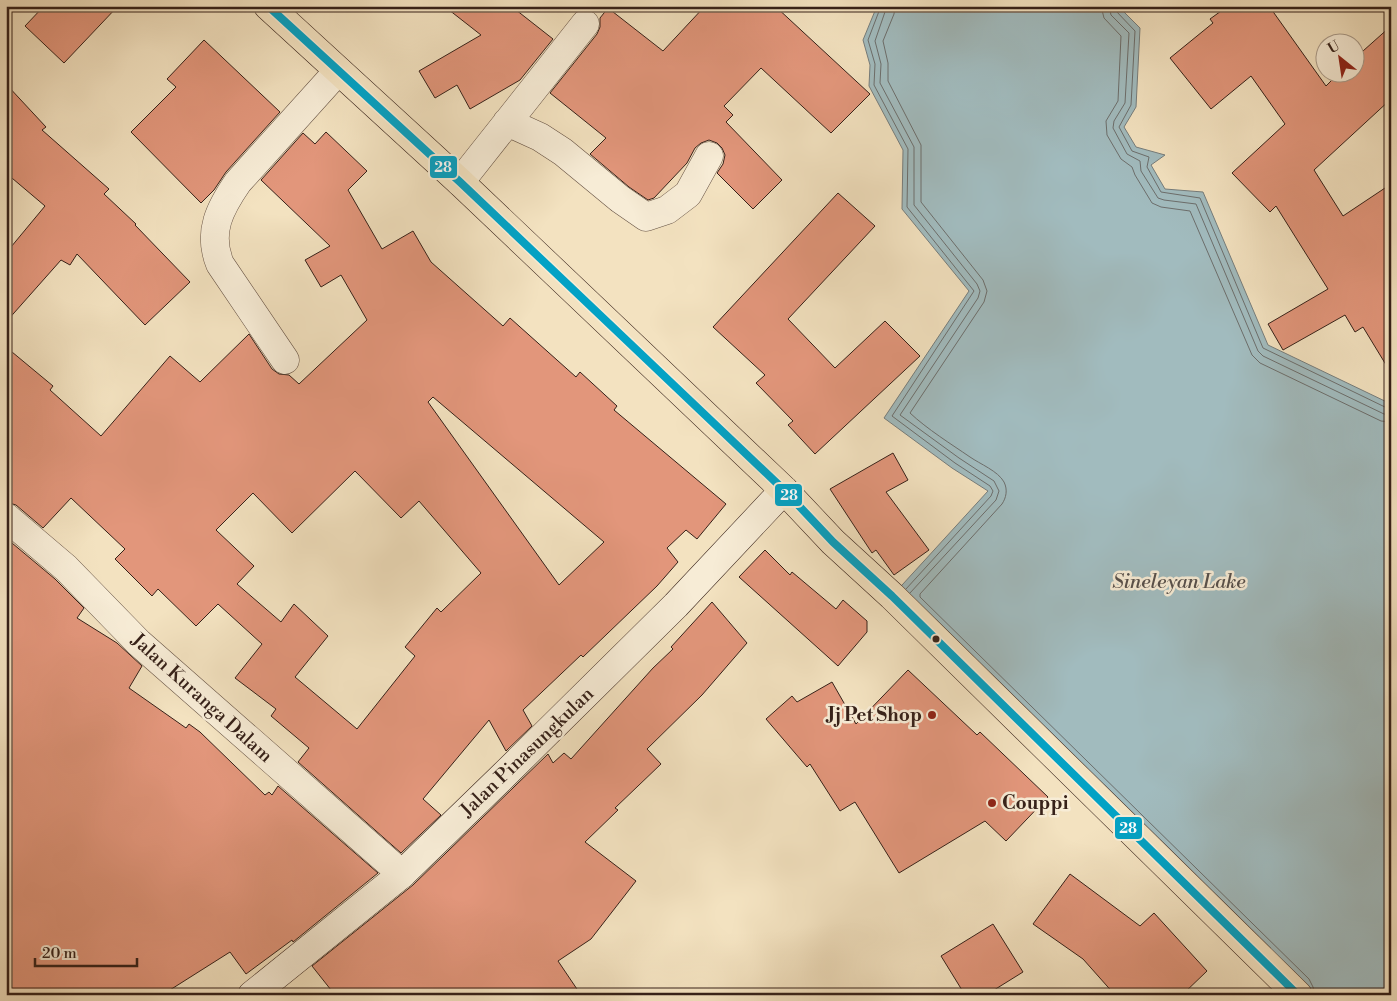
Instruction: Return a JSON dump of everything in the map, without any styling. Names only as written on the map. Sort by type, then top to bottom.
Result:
[{"type":"highway","points":[[268,6],[460,182],[784,490],[833,542],[892,596],[1298,995]]},
{"type":"street","points":[[460,182],[585,24]]},
{"type":"street","points":[[285,360],[220,264],[215,252],[215,231],[221,211],[238,182],[338,71]]},
{"type":"street","points":[[507,122],[540,137],[563,152],[620,200],[646,217],[666,210],[688,194],[709,156]]},
{"type":"street","name":"Jalan Pinasungkulan","points":[[252,995],[402,874],[676,605],[784,490]]},
{"type":"street","name":"Jalan Kuranga Dalam","points":[[6,517],[66,568],[140,644],[402,874]]},
{"type":"water","name":"Sineleyan Lake","points":[[877,6],[1118,6],[1140,28],[1136,107],[1124,127],[1136,147],[1165,155],[1151,165],[1165,189],[1203,192],[1268,345],[1391,404],[1391,995],[1298,995],[892,596],[988,491],[952,468],[884,418],[969,291],[902,209],[903,150],[869,86],[870,65],[863,40]]},
{"type":"building","points":[[44,6],[118,6],[64,63],[25,26]]},
{"type":"building","points":[[444,6],[511,6],[553,39],[520,80],[470,109],[457,85],[435,98],[419,71],[481,35]]},
{"type":"building","points":[[705,6],[775,6],[870,94],[831,133],[761,68],[724,106],[733,115],[726,122],[782,180],[753,209],[717,173],[723,164],[725,155],[717,143],[709,140],[695,148],[687,163],[654,198],[648,200],[629,187],[590,154],[606,138],[550,93],[597,34],[600,27],[600,18],[608,8],[663,51]]},
{"type":"building","points":[[1228,6],[1269,6],[1314,69],[1314,82],[1323,82],[1326,86],[1330,82],[1364,82],[1364,50],[1391,26],[1391,99],[1314,170],[1343,216],[1391,184],[1391,373],[1363,327],[1355,332],[1345,315],[1283,350],[1268,324],[1328,289],[1276,206],[1270,212],[1232,173],[1285,124],[1251,76],[1211,109],[1170,58],[1213,23],[1210,19]]},
{"type":"building","points":[[204,40],[280,112],[201,203],[131,132],[176,87],[167,79]]},
{"type":"building","points":[[6,84],[46,127],[42,130],[109,189],[104,194],[136,224],[190,282],[145,325],[77,254],[70,265],[61,260],[6,322],[6,253],[45,206],[6,173]]},
{"type":"building","points":[[326,132],[367,171],[348,190],[382,249],[413,231],[431,262],[503,326],[510,318],[576,377],[580,372],[617,406],[614,410],[726,504],[697,539],[686,530],[667,548],[678,562],[657,586],[583,657],[581,655],[523,710],[532,726],[506,751],[489,720],[423,799],[441,815],[401,853],[298,762],[309,748],[271,716],[276,709],[235,678],[262,644],[218,604],[196,626],[158,589],[152,596],[115,559],[125,549],[71,498],[43,528],[16,505],[6,502],[6,347],[53,386],[50,390],[101,436],[170,356],[200,382],[249,334],[272,369],[279,374],[289,375],[299,384],[367,320],[341,275],[321,287],[305,260],[330,246],[261,180],[303,133],[315,144]],"holes":[[[433,397],[604,542],[559,585],[428,402]],[[355,471],[401,518],[419,501],[481,573],[441,612],[437,608],[405,647],[415,656],[357,729],[295,677],[328,636],[294,604],[281,622],[237,584],[254,566],[216,530],[253,493],[292,533]]]},
{"type":"building","points":[[838,193],[875,226],[788,319],[835,368],[885,321],[920,356],[815,454],[788,425],[793,421],[756,383],[765,375],[713,327]]},
{"type":"building","points":[[893,453],[908,480],[886,492],[929,550],[894,575],[876,550],[872,553],[830,489]]},
{"type":"building","points":[[6,538],[55,579],[84,608],[77,618],[117,643],[142,666],[129,688],[186,728],[189,724],[200,732],[265,795],[269,792],[272,795],[278,786],[378,873],[293,942],[292,940],[246,974],[230,952],[162,995],[6,995]]},
{"type":"building","points":[[765,550],[790,575],[792,572],[836,609],[843,600],[867,621],[867,632],[838,666],[739,577]]},
{"type":"building","points":[[712,602],[747,643],[702,695],[647,749],[661,764],[615,808],[618,810],[585,842],[636,881],[591,939],[558,961],[581,995],[335,995],[312,966],[413,885],[548,754],[553,763],[564,753],[571,759],[653,668],[673,649],[671,647]]},
{"type":"building","points":[[908,670],[977,735],[980,732],[1048,797],[1006,841],[985,821],[899,873],[855,802],[840,811],[810,764],[807,767],[766,719],[792,696],[797,702],[832,682],[856,724]]},
{"type":"building","points":[[1070,874],[1140,926],[1154,913],[1207,971],[1182,995],[1115,995],[1083,959],[1033,924]]},
{"type":"building","points":[[993,924],[1023,972],[986,995],[965,995],[941,956]]},
{"type":"transit line","name":"28","points":[[268,6],[460,182],[784,490],[833,542],[892,596],[1298,995]]},
{"type":"place","name":"Jj Pet Shop","points":[[932,715]]},
{"type":"place","name":"Couppi","points":[[992,803]]}]
